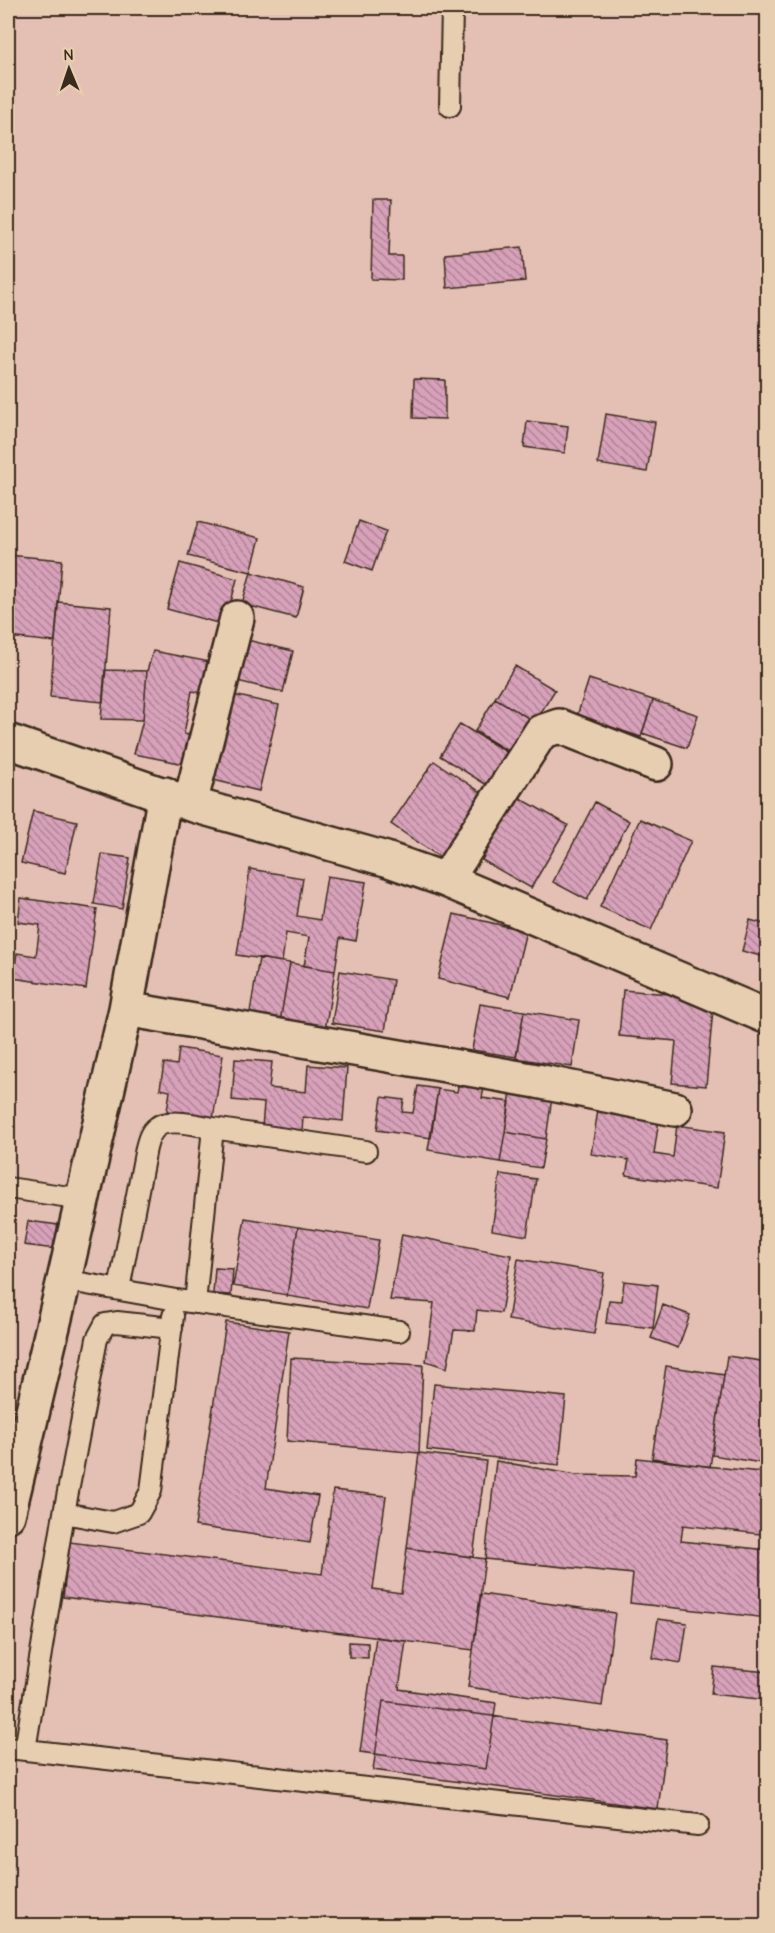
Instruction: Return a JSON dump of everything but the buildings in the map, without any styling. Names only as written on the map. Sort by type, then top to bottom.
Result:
[{"type":"street","points":[[8,1515],[177,799],[237,618]]},
{"type":"street","points":[[446,880],[541,732],[559,726],[656,764]]},
{"type":"street","points":[[8,741],[177,799],[386,859],[446,880],[768,1017]]},
{"type":"street","points":[[126,1009],[537,1081],[675,1109]]},
{"type":"lane","points":[[450,106],[452,8]]},
{"type":"lane","points":[[119,1289],[146,1148],[150,1134],[158,1125],[169,1123],[213,1128],[366,1151]]},
{"type":"lane","points":[[195,1303],[213,1128]]},
{"type":"lane","points":[[8,1188],[83,1199]]},
{"type":"lane","points":[[64,1280],[195,1303],[399,1331]]},
{"type":"lane","points":[[64,1513],[113,1521],[139,1513],[152,1491],[176,1300]]},
{"type":"lane","points":[[172,1328],[117,1322],[105,1324],[97,1339],[16,1749],[698,1825]]}]
